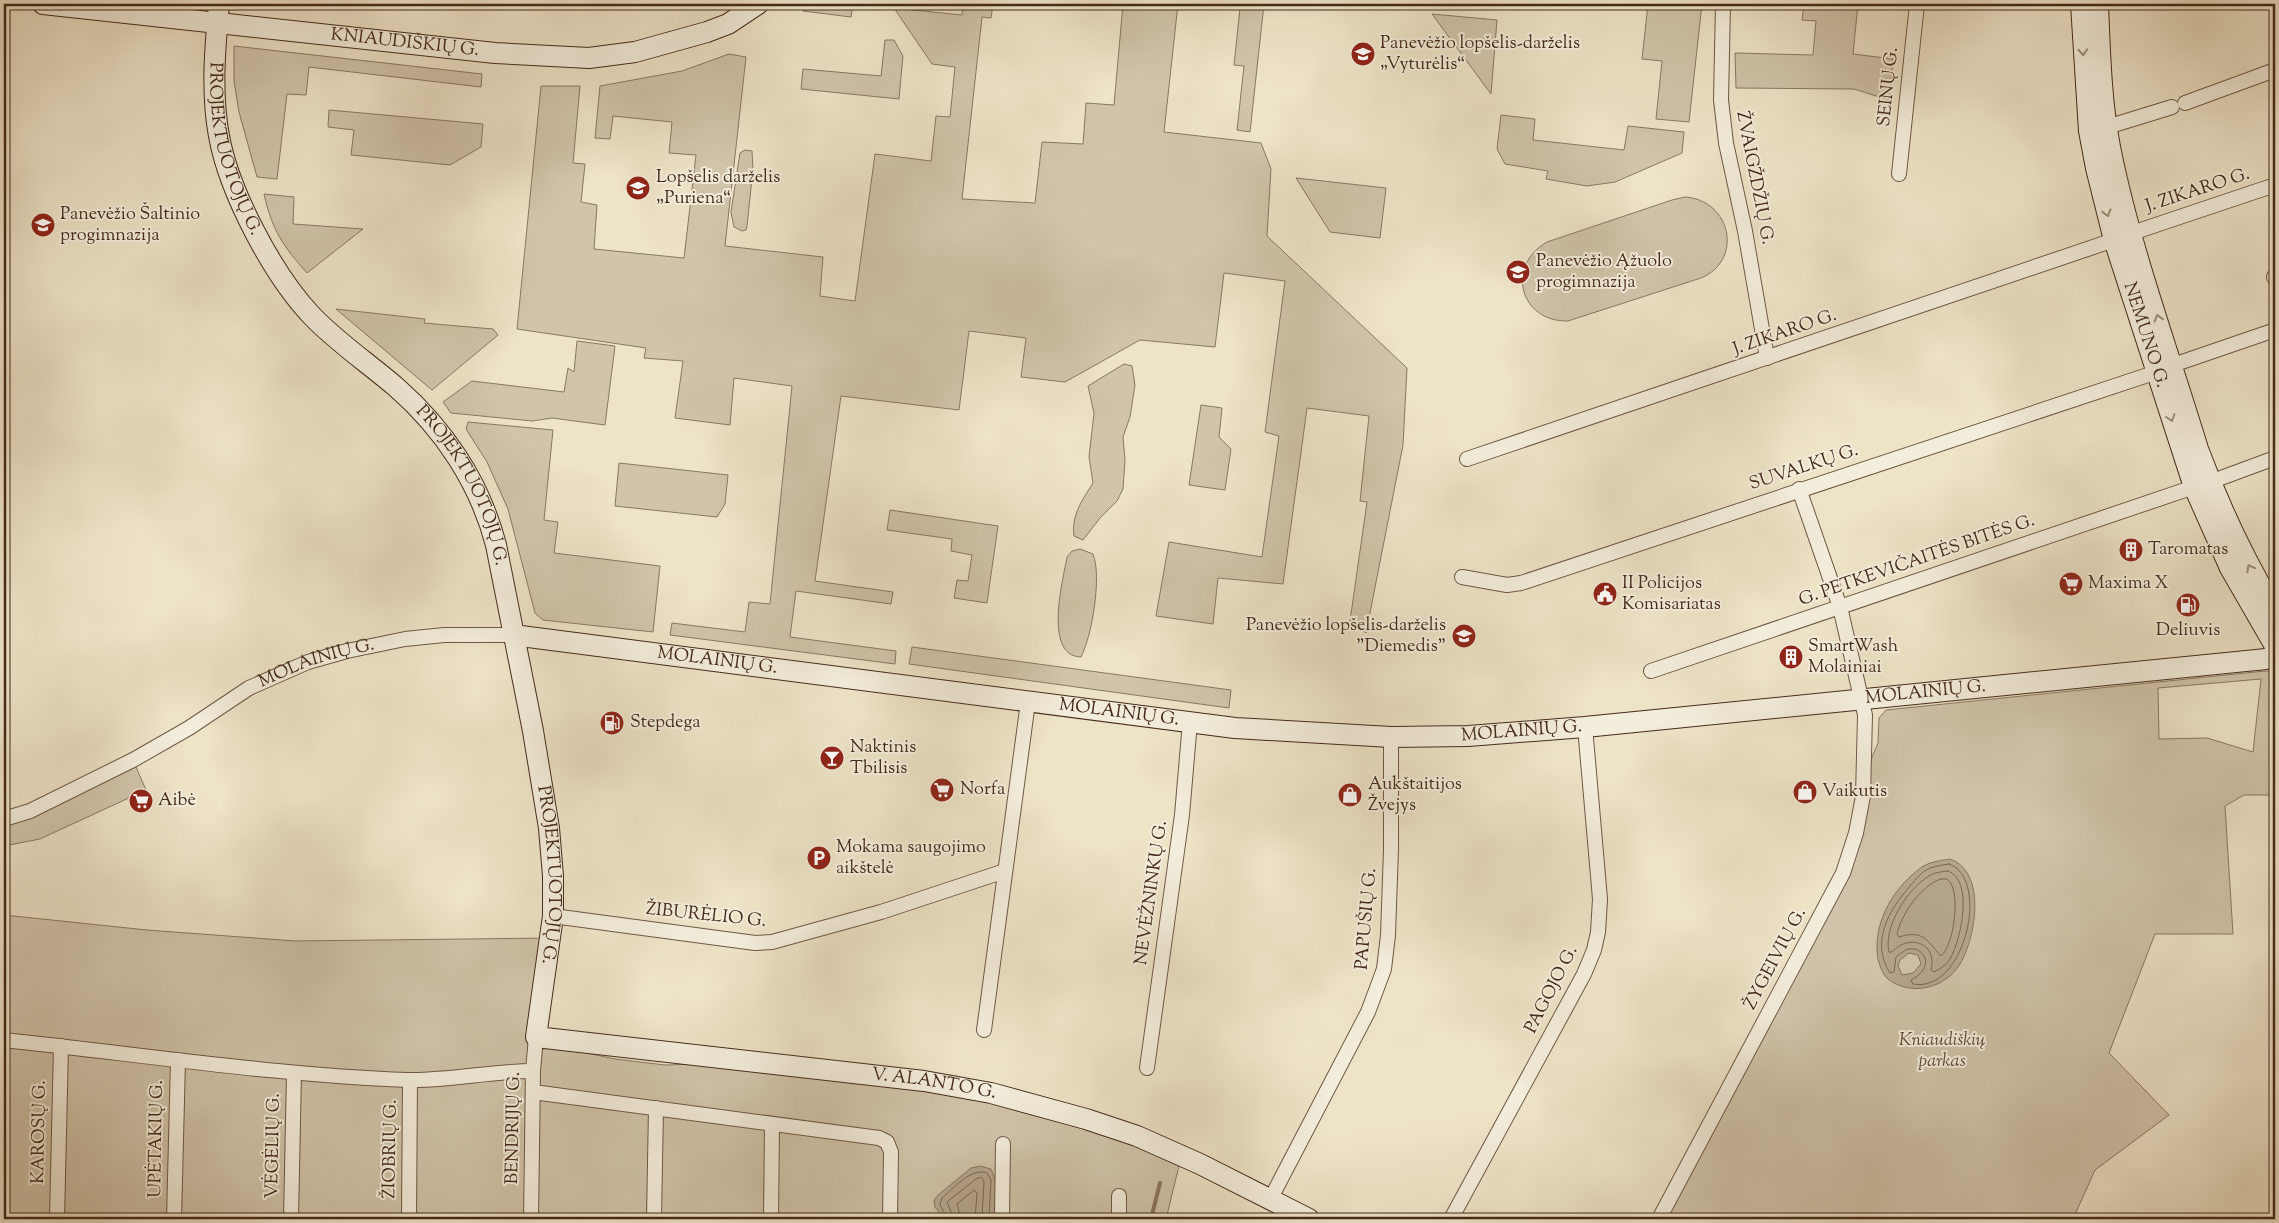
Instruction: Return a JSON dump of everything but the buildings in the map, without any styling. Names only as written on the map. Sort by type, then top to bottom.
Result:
[{"type":"main road","name":"KNIAUDIŠKIŲ G.","points":[[43,4],[218,13],[495,53],[589,58],[635,52],[707,32],[728,24],[758,4]]},
{"type":"main road","name":"NEMUNO G.","points":[[2081,4],[2085,91],[2103,141],[2123,236],[2230,568],[2275,646]]},
{"type":"main road","name":"NEMUNO G.","points":[[2098,4],[2103,141]]},
{"type":"main road","name":"PROJEKTUOTOJŲ G.","points":[[218,13],[215,76],[219,136],[236,190],[269,258],[290,292],[313,317],[407,398],[447,441],[471,479],[489,517],[533,728],[549,828],[553,876],[553,916],[536,1038]]},
{"type":"main road","name":"NEMUNO G.","points":[[2202,485],[2275,610]]},
{"type":"main road","name":"MOLAINIŲ G.","points":[[513,635],[1190,722],[1302,733],[1391,737],[1468,736],[1585,727],[2266,659],[2275,656]]},
{"type":"main road","name":"V. ALANTO G.","points":[[536,1038],[924,1081],[991,1093],[1086,1119],[1137,1136],[1271,1198],[1288,1214],[1309,1219]]},
{"type":"street","name":"ŽVAIGŽDŽIŲ G.","points":[[1723,4],[1721,100],[1726,143],[1745,231],[1768,358]]},
{"type":"street","name":"SEINŲ G.","points":[[1899,174],[1917,4]]},
{"type":"street","points":[[2103,141],[2178,105],[2275,70]]},
{"type":"street","name":"J. ZIKARO G.","points":[[1467,459],[2275,185]]},
{"type":"street","name":"SUVALKŲ G.","points":[[1462,578],[1507,585],[1521,583],[1799,489],[2165,369],[2275,330]]},
{"type":"street","name":"G. PETKEVIČAITĖS BITĖS G.","points":[[1651,671],[2202,485],[2275,458]]},
{"type":"street","name":"ŽYGEIVIŲ G.","points":[[1659,1219],[1843,874],[1856,833],[1864,796],[1866,730],[1862,699],[1840,607],[1799,489]]},
{"type":"street","name":"MOLAINIŲ G.","points":[[4,819],[30,812],[133,760],[189,728],[249,688],[308,662],[347,651],[405,639],[444,635],[513,635]]},
{"type":"street","points":[[984,1030],[1028,702]]},
{"type":"street","name":"NEVĖŽNINKŲ G.","points":[[1147,1068],[1182,815],[1190,722]]},
{"type":"street","name":"PAGOJO G.","points":[[1451,1219],[1584,974],[1594,950],[1598,932],[1600,899],[1585,727]]},
{"type":"street","name":"PAPUŠIŲ G.","points":[[1271,1198],[1368,1012],[1384,969],[1388,935],[1392,849],[1391,737]]},
{"type":"street","name":"ŽIBURĖLIO G.","points":[[553,916],[755,943],[772,942],[882,912],[1005,871]]},
{"type":"street","name":"BENDRIJŲ G.","points":[[531,1219],[533,1071],[536,1038]]},
{"type":"street","points":[[4,1040],[294,1073],[410,1080],[509,1071],[533,1071]]},
{"type":"street","name":"KAROSŲ G.","points":[[57,1219],[61,1046]]},
{"type":"street","name":"UPĖTAKIŲ G.","points":[[174,1219],[178,1060]]},
{"type":"street","name":"VĖGĖLIŲ G.","points":[[291,1219],[294,1073]]},
{"type":"street","name":"ŽIOBRIŲ G.","points":[[408,1219],[410,1080]]},
{"type":"street","points":[[533,1092],[879,1138],[887,1142],[891,1152],[890,1219]]},
{"type":"street","points":[[654,1219],[656,1108]]},
{"type":"street","points":[[772,1124],[772,1219]]},
{"type":"street","points":[[1002,1219],[1003,1144]]},
{"type":"street","points":[[1119,1219],[1120,1196]]},
{"type":"green space","points":[[805,4],[853,4],[851,17],[803,11]]},
{"type":"green space","points":[[963,4],[993,4],[991,18],[982,17],[962,199],[1035,203],[1042,142],[1083,144],[1086,103],[1114,105],[1123,4],[1178,4],[1164,132],[1261,143],[1271,169],[1267,236],[1407,368],[1403,445],[1366,633],[1350,621],[1367,502],[1360,501],[1369,416],[1307,408],[1283,584],[1218,578],[1213,624],[1156,616],[1169,542],[1262,557],[1279,436],[1265,432],[1285,281],[1224,273],[1215,347],[1140,340],[1065,382],[1021,377],[1026,338],[969,331],[959,410],[841,396],[815,581],[893,592],[891,604],[796,591],[790,637],[896,651],[895,664],[670,635],[672,623],[745,632],[749,602],[770,604],[792,386],[734,378],[730,425],[675,418],[683,361],[644,358],[646,348],[517,329],[541,86],[580,86],[573,163],[585,164],[581,202],[597,205],[594,249],[684,258],[696,155],[669,153],[672,122],[613,116],[610,139],[595,138],[600,86],[682,71],[729,54],[746,57],[725,246],[823,257],[820,296],[855,301],[875,154],[931,161],[936,116],[950,117],[955,67],[932,64],[894,8],[962,15]]},
{"type":"green space","points":[[1251,4],[1264,4],[1250,132],[1237,130],[1244,66],[1234,65],[1240,8]]},
{"type":"green space","points":[[1648,4],[1702,4],[1689,122],[1656,119],[1662,61],[1642,59]]},
{"type":"green space","points":[[1804,4],[1858,4],[1853,54],[1893,59],[1889,100],[1854,89],[1736,88],[1735,53],[1813,55],[1816,21],[1802,20]]},
{"type":"green space","points":[[1432,14],[1497,20],[1491,94]]},
{"type":"green space","points":[[885,40],[894,40],[903,56],[899,99],[801,89],[803,69],[881,76]]},
{"type":"green space","points":[[234,46],[482,74],[481,87],[309,67],[306,95],[287,94],[277,179],[257,177],[239,112],[234,81]]},
{"type":"green space","points":[[329,110],[483,124],[481,147],[450,165],[351,155],[354,130],[328,127]]},
{"type":"green space","points":[[1501,115],[1535,119],[1533,140],[1624,150],[1628,126],[1684,132],[1682,153],[1615,182],[1587,186],[1546,179],[1548,171],[1505,164],[1497,149]]},
{"type":"green space","points":[[745,150],[752,151],[753,169],[747,226],[746,230],[742,231],[734,227],[731,212],[740,153]]},
{"type":"green space","points":[[1296,178],[1386,188],[1380,238],[1330,232]]},
{"type":"green space","points":[[264,194],[294,197],[293,224],[363,229],[307,273],[285,246],[275,228]]},
{"type":"green space","points":[[1685,197],[1701,201],[1713,208],[1722,219],[1727,245],[1723,258],[1715,269],[1701,278],[1568,321],[1552,319],[1539,312],[1529,303],[1524,291],[1523,278],[1526,265],[1534,252],[1547,242]]},
{"type":"green space","points":[[336,309],[425,319],[424,323],[493,329],[498,335],[432,390]]},
{"type":"green space","points":[[577,341],[615,346],[605,425],[552,418],[532,421],[451,413],[443,402],[472,381],[564,392],[568,368],[574,372]]},
{"type":"green space","points":[[1124,364],[1132,366],[1135,385],[1130,417],[1123,437],[1125,460],[1123,489],[1117,501],[1100,518],[1083,540],[1074,536],[1074,521],[1085,495],[1093,483],[1089,457],[1094,413],[1088,386]]},
{"type":"green space","points":[[1201,405],[1222,408],[1219,437],[1231,449],[1225,490],[1189,485]]},
{"type":"green space","points":[[468,422],[553,430],[544,520],[558,522],[554,553],[660,566],[653,632],[543,620],[535,613],[508,509],[487,462],[466,429]]},
{"type":"green space","points":[[619,463],[728,475],[725,504],[717,517],[615,506]]},
{"type":"green space","points":[[890,510],[998,526],[987,603],[954,598],[957,580],[968,581],[972,555],[951,551],[952,539],[887,530]]},
{"type":"green space","points":[[1080,549],[1093,554],[1096,564],[1096,591],[1092,621],[1081,657],[1069,653],[1062,644],[1058,615],[1067,557],[1072,551]]},
{"type":"green space","points":[[912,647],[1231,690],[1229,708],[909,664]]},
{"type":"green space","name":"Kniaudiškių parkas","points":[[2265,671],[2275,672],[2275,795],[2244,795],[2225,806],[2233,934],[2155,934],[2109,1053],[2169,1115],[2095,1170],[2073,1219],[1665,1219],[1847,875],[1872,757],[1878,743],[1879,718],[1886,710]],"holes":[[[2261,679],[2253,752],[2207,738],[2159,739],[2158,688]]]},
{"type":"green space","points":[[133,760],[146,790],[40,839],[4,846],[4,819]]},
{"type":"green space","points":[[4,915],[147,930],[295,941],[551,938],[535,1050],[558,1047],[615,1059],[665,1065],[701,1064],[929,1090],[987,1101],[1139,1145],[1179,1166],[1166,1219],[4,1219]]},
{"type":"water","points":[[1950,859],[1962,866],[1969,877],[1974,891],[1974,922],[1966,952],[1954,972],[1937,984],[1917,988],[1897,985],[1884,975],[1878,959],[1878,934],[1886,909],[1900,888],[1918,870],[1933,862]],"holes":[[[1909,953],[1918,955],[1921,964],[1913,973],[1902,975],[1898,966],[1900,960]]]},
{"type":"water","points":[[980,1166],[991,1169],[995,1181],[996,1200],[993,1219],[943,1218],[935,1207],[934,1200],[971,1168]]},
{"type":"waterway","points":[[1151,1219],[1160,1183]]},
{"type":"place","name":"Panevėžio lopšelis-darželis „Vyturėlis“","points":[[1363,54]]},
{"type":"place","name":"Lopšelis darželis „Puriena“","points":[[638,188]]},
{"type":"place","name":"Panevėžio Šaltinio progimnazija","points":[[43,225]]},
{"type":"place","name":"Panevėžio Ąžuolo progimnazija","points":[[1518,272]]},
{"type":"place","name":"Taromatas","points":[[2131,550]]},
{"type":"place","name":"Maxima X","points":[[2071,584]]},
{"type":"place","name":"II Policijos Komisariatas","points":[[1605,594]]},
{"type":"place","name":"Deliuvis","points":[[2188,605]]},
{"type":"place","name":"Panevėžio lopšelis-darželis \"Diemedis\"","points":[[1464,636]]},
{"type":"place","name":"SmartWash Molainiai","points":[[1791,657]]},
{"type":"place","name":"Stepdega","points":[[612,723]]},
{"type":"place","name":"Naktinis Tbilisis","points":[[832,758]]},
{"type":"place","name":"Norfa","points":[[942,790]]},
{"type":"place","name":"Vaikutis","points":[[1805,792]]},
{"type":"place","name":"Aukštaitijos Žvejys","points":[[1350,795]]},
{"type":"place","name":"Aibė","points":[[141,801]]},
{"type":"place","name":"Mokama saugojimo aikštelė","points":[[819,858]]}]
